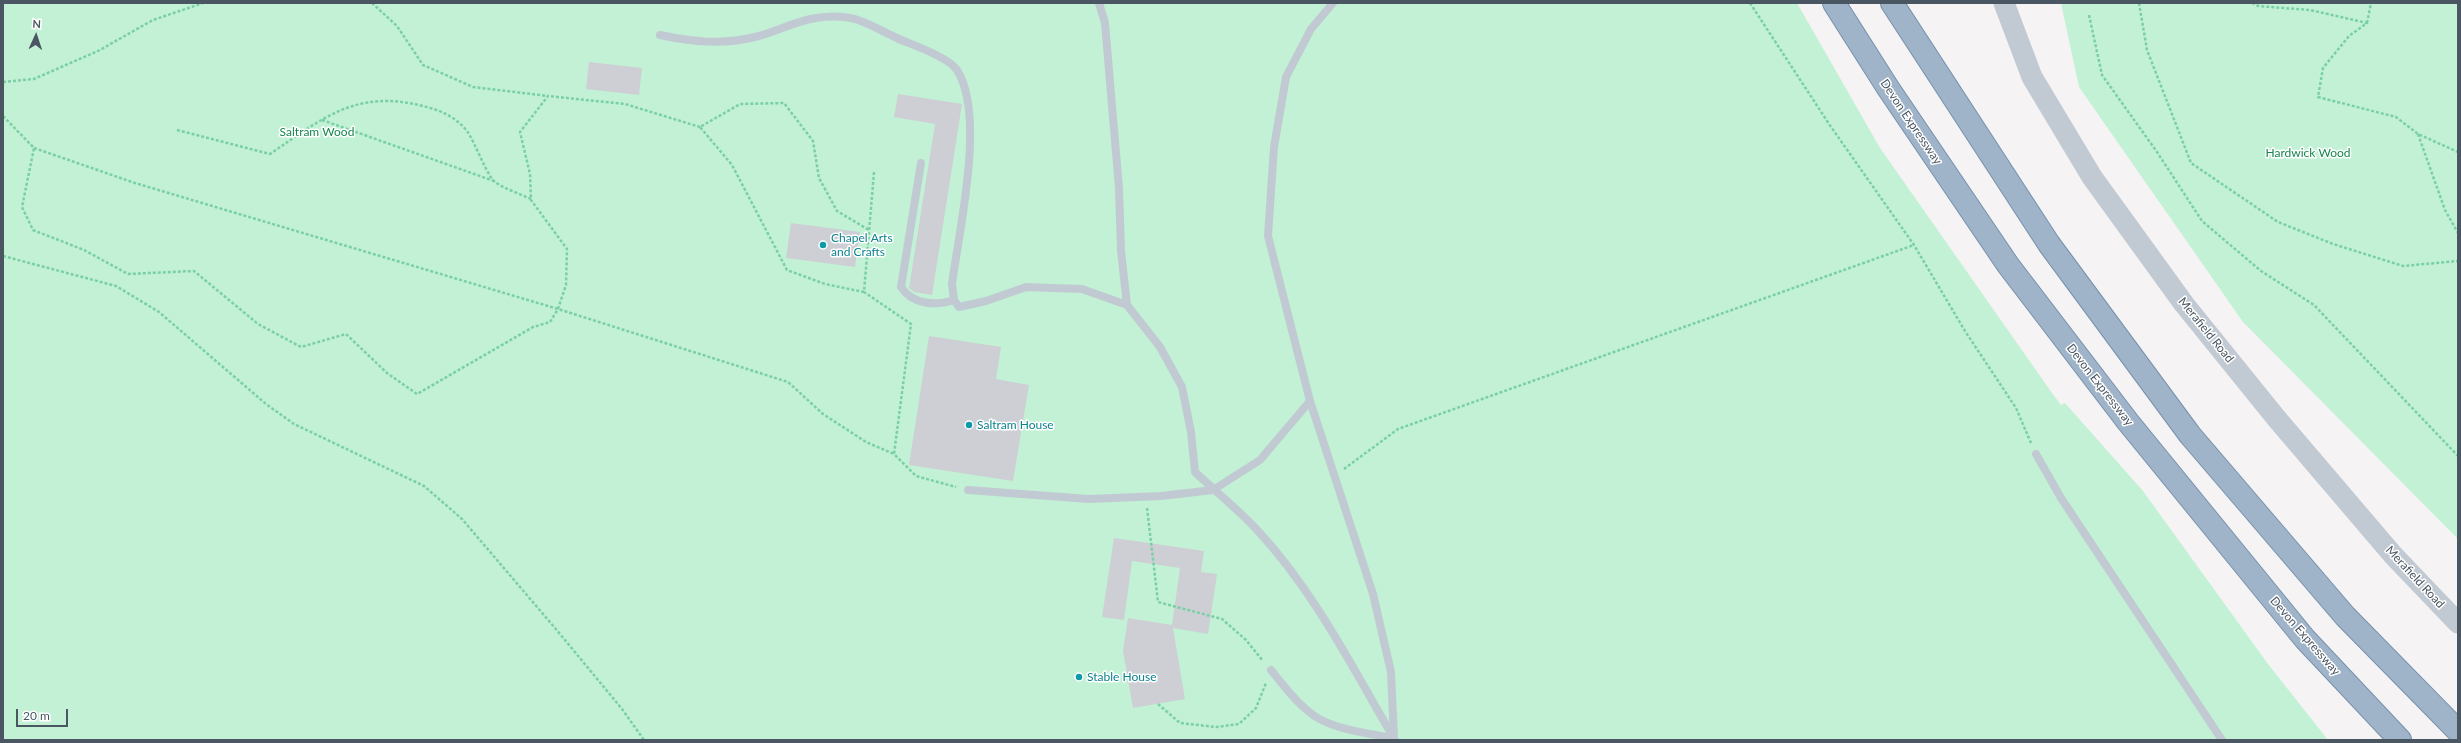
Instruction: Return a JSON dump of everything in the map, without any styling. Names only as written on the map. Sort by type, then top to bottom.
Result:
[{"type":"highway","name":"Devon Expressway","points":[[1834,3],[1888,88],[2008,265],[2123,415],[2305,638],[2400,740]]},
{"type":"highway","points":[[1892,3],[2049,244],[2190,435],[2345,616],[2458,731]]},
{"type":"street","name":"Merafield Road","points":[[2004,3],[2032,77],[2092,177],[2184,304],[2322,472],[2393,555],[2458,623]]},
{"type":"lane","points":[[1099,3],[1105,23],[1118,181],[1121,251],[1127,305],[1160,347],[1182,387],[1191,432],[1196,472],[1213,490],[1259,532],[1295,577],[1331,627],[1394,739]]},
{"type":"lane","points":[[1332,3],[1311,29],[1286,77],[1274,147],[1268,236],[1310,401],[1373,594],[1391,672],[1394,739]]},
{"type":"lane","points":[[660,35],[695,42],[720,43],[755,37],[815,18],[854,17],[938,57],[956,69],[970,110],[971,142],[952,284],[954,300],[959,307],[986,301],[1026,287],[1082,289],[1127,305]]},
{"type":"lane","points":[[921,163],[901,287],[906,294],[913,299],[930,304],[954,300]]},
{"type":"lane","points":[[968,490],[1089,499],[1145,497],[1213,490],[1260,460],[1310,401]]},
{"type":"lane","points":[[2036,454],[2061,498],[2222,740]]},
{"type":"lane","points":[[1271,670],[1289,692],[1316,717],[1362,733],[1394,739]]},
{"type":"lane","points":[[1356,740],[1362,733]]},
{"type":"path","points":[[3,82],[34,79],[98,51],[153,20],[203,3]]},
{"type":"path","points":[[372,3],[397,26],[423,65],[473,87],[625,104],[700,127],[732,165],[787,270],[825,284],[864,292],[911,324],[894,454]]},
{"type":"path","points":[[1750,3],[1829,124],[1914,245],[1965,331],[2016,408],[2036,454]]},
{"type":"path","points":[[2139,3],[2147,50],[2191,163],[2278,222],[2333,244],[2403,266],[2458,261]]},
{"type":"path","points":[[2252,3],[2258,6],[2310,10],[2368,23]]},
{"type":"path","points":[[2371,3],[2368,23],[2349,36],[2323,68],[2318,97],[2396,116],[2418,134],[2458,152]]},
{"type":"path","points":[[2089,15],[2102,75],[2157,152],[2202,221],[2261,271],[2314,305],[2458,456]]},
{"type":"path","points":[[531,200],[530,174],[520,132],[548,96]]},
{"type":"path","points":[[177,130],[270,154],[322,120],[346,107],[367,101],[405,101],[440,110],[458,122],[467,131],[494,181]]},
{"type":"path","points":[[700,127],[740,104],[784,103],[813,141],[819,178],[837,211],[869,230]]},
{"type":"path","points":[[3,116],[34,148],[135,183],[558,309],[788,382],[823,414],[866,442],[894,454],[916,476],[968,490]]},
{"type":"path","points":[[34,148],[22,207],[33,230],[84,250],[128,274],[194,271],[258,324],[301,347],[346,334],[387,373],[418,394],[533,326],[550,322],[558,309],[566,285],[567,249],[531,200],[494,181],[322,120]]},
{"type":"path","points":[[2418,134],[2445,210],[2458,233]]},
{"type":"path","points":[[864,292],[874,172]]},
{"type":"path","points":[[1335,476],[1398,429],[1914,245]]},
{"type":"path","points":[[3,256],[116,286],[160,312],[266,404],[294,424],[424,486],[462,520],[560,634],[622,709],[644,740]]},
{"type":"path","points":[[1145,497],[1158,602],[1222,619],[1246,640],[1271,670],[1256,708],[1239,724],[1216,727],[1180,723],[1158,704]]},
{"type":"green space","name":"Saltram Wood","points":[[3,3],[1797,3],[1880,148],[2052,393],[2061,405],[2065,403],[2143,491],[2268,664],[2328,740],[3,740]]},
{"type":"green space","name":"Hardwick Wood","points":[[2061,3],[2458,3],[2458,539],[2243,322],[2079,87]]},
{"type":"building","points":[[589,62],[642,68],[639,95],[586,89]]},
{"type":"building","points":[[898,94],[962,104],[932,295],[914,292],[909,288],[935,124],[894,117]]},
{"type":"building","name":"Chapel Arts and Crafts","points":[[791,223],[860,232],[855,267],[786,258]]},
{"type":"building","name":"Saltram House","points":[[929,336],[1001,347],[996,379],[1029,385],[1013,481],[909,465]]},
{"type":"building","points":[[1114,538],[1204,551],[1201,572],[1217,574],[1208,634],[1173,628],[1185,699],[1133,708],[1123,651],[1128,618],[1172,625],[1180,568],[1132,561],[1124,620],[1102,617]]},
{"type":"place","name":"Chapel Arts and Crafts","points":[[823,245]]},
{"type":"place","name":"Saltram House","points":[[969,425]]},
{"type":"place","name":"Stable House","points":[[1079,677]]}]
